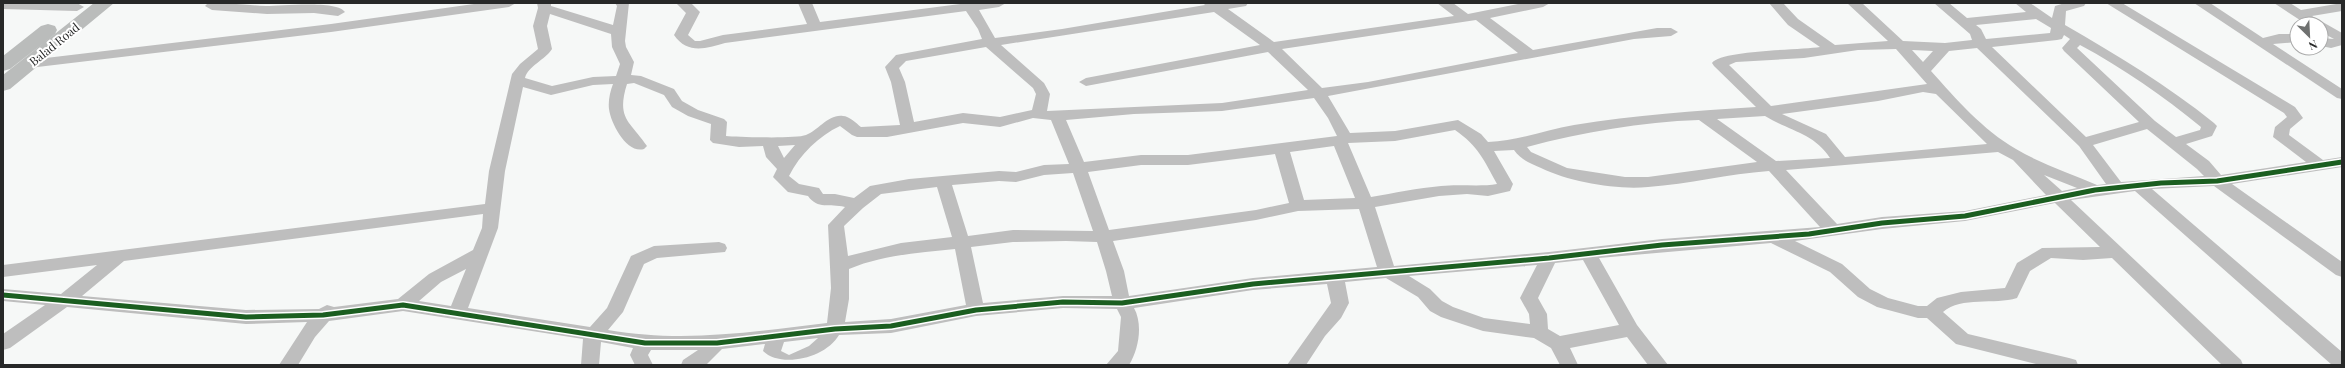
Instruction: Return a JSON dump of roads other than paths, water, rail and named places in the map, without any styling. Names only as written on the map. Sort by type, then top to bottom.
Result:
[{"type":"highway","name":"Balad Road","points":[[3,85],[105,3]]},
{"type":"highway","name":"Balad Road","points":[[3,65],[79,5]]},
{"type":"street","points":[[29,64],[331,28],[509,3]]},
{"type":"street","points":[[622,3],[624,5],[618,45],[627,64],[625,76],[621,79],[615,97],[615,110],[627,133],[639,146]]},
{"type":"street","points":[[683,3],[693,12],[681,35],[687,44],[693,46],[723,39],[815,26],[971,8],[999,3]]},
{"type":"street","points":[[805,3],[815,26]]},
{"type":"street","points":[[908,128],[903,112],[901,90],[892,67],[902,58],[990,43],[1062,34],[1213,5],[1241,3]]},
{"type":"street","points":[[1444,3],[1472,17],[1506,38],[1528,54]]},
{"type":"street","points":[[1086,82],[1271,47],[1472,17],[1543,3]]},
{"type":"street","points":[[1776,3],[1793,22],[1832,49]]},
{"type":"street","points":[[1854,3],[1900,45],[1939,90],[2008,150],[2117,252],[2234,365]]},
{"type":"street","points":[[1941,3],[1976,32],[1981,44],[2084,143],[2117,188]]},
{"type":"street","points":[[2022,3],[2057,32],[2074,43],[2111,56],[2179,102],[2209,126],[2207,133],[2175,142]]},
{"type":"street","points":[[2057,32],[2060,9],[2079,3]]},
{"type":"street","points":[[2113,3],[2290,110],[2295,118],[2283,127],[2281,137],[2320,165]]},
{"type":"street","points":[[2201,3],[2342,95]]},
{"type":"street","points":[[2281,3],[2302,16]]},
{"type":"street","points":[[3,5],[79,5]]},
{"type":"street","points":[[1213,5],[1271,47],[1319,91],[1339,122],[1343,139],[1367,203],[1387,271],[1424,293],[1436,306],[1447,312],[1483,324],[1538,332],[1558,343],[1569,365]]},
{"type":"street","points":[[212,6],[267,10],[341,7],[331,28]]},
{"type":"street","points":[[455,313],[460,306],[490,228],[492,208],[511,103],[519,81],[521,70],[541,56],[545,49],[538,28],[545,6],[619,32]]},
{"type":"street","points":[[2299,14],[2342,7]]},
{"type":"street","points":[[971,8],[985,29],[990,43],[1039,86],[1043,94],[1039,114]]},
{"type":"street","points":[[1964,22],[2038,15]]},
{"type":"street","points":[[857,204],[834,199],[820,200],[813,192],[794,188],[781,177],[785,167],[808,140],[842,120],[856,132],[887,132],[963,118],[1000,122],[1039,114],[1057,116],[1134,110],[1149,111],[1222,107],[1319,91],[1368,86],[1528,54],[1634,35],[1671,32]]},
{"type":"street","points":[[1841,162],[1821,137],[1785,122],[1768,111],[1719,63],[1735,58],[1804,54],[1832,49],[1900,45],[1945,47],[1981,44],[2057,32]]},
{"type":"street","points":[[2329,32],[2342,40]]},
{"type":"street","points":[[2262,42],[2279,38],[2289,38]]},
{"type":"street","points":[[2329,44],[2342,40]]},
{"type":"street","points":[[2074,43],[2150,124],[2203,165],[2217,182],[2342,271]]},
{"type":"street","points":[[1923,72],[1932,59],[1945,47]]},
{"type":"street","points":[[519,81],[551,90],[593,81],[636,79],[669,92],[677,104],[693,113],[719,122],[718,140],[770,142],[808,140]]},
{"type":"street","points":[[1484,147],[1518,144],[1572,130],[1647,119],[1704,117],[1768,111],[1878,97],[1923,88],[1939,90]]},
{"type":"street","points":[[1057,116],[1079,168],[1115,271],[1122,303],[1130,317],[1127,351],[1122,363]]},
{"type":"street","points":[[1704,117],[1774,167],[1832,229]]},
{"type":"street","points":[[2084,143],[2102,136],[2150,124]]},
{"type":"street","points":[[777,335],[772,351],[775,356],[797,363],[819,348],[835,329],[839,307],[840,266],[836,226],[857,204],[876,190],[909,184],[999,176],[1016,177],[1044,170],[1079,168],[1141,160],[1188,160],[1317,142],[1395,136],[1458,125],[1476,137],[1484,147],[1505,184],[1504,186],[1488,191],[1467,189],[1439,191],[1367,203],[1298,206],[1256,215],[1102,237],[1066,235],[1014,236],[901,249],[862,257],[840,266]]},
{"type":"street","points":[[770,142],[771,154],[785,167]]},
{"type":"street","points":[[1518,144],[1525,155],[1535,161],[1564,173],[1625,182],[1648,182],[1742,168],[2008,150],[2095,190]]},
{"type":"street","points":[[1281,148],[1298,206]]},
{"type":"street","points":[[3,295],[39,300],[65,300],[246,317],[328,309],[404,305],[552,327],[645,343],[717,343],[835,329],[891,326],[976,310],[1063,302],[1122,303],[1253,284],[1335,278],[1387,271],[1549,258],[1662,245],[1809,234],[1832,229],[1882,223],[1965,216],[2095,190],[2217,182],[2342,162]]},
{"type":"street","points":[[943,181],[956,228],[962,242],[968,279],[976,310]]},
{"type":"street","points":[[2139,186],[2342,363]]},
{"type":"street","points":[[3,271],[492,208]]},
{"type":"street","points":[[1774,237],[1836,268],[1864,293],[1883,303],[1918,312],[1931,312],[1943,302],[1961,298],[2011,294],[2023,267],[2048,252],[2083,254],[2117,252]]},
{"type":"street","points":[[590,365],[593,335],[614,312],[626,288],[637,260],[654,252],[719,248]]},
{"type":"street","points":[[404,305],[435,278],[480,254]]},
{"type":"street","points":[[1588,254],[1631,330],[1659,365]]},
{"type":"street","points":[[3,343],[65,300],[118,257]]},
{"type":"street","points":[[1538,332],[1541,325],[1538,314],[1529,298],[1549,258]]},
{"type":"street","points":[[1296,365],[1319,331],[1335,313],[1340,303],[1335,278]]},
{"type":"street","points":[[288,365],[328,309]]},
{"type":"street","points":[[1931,312],[1962,339],[2069,365]]},
{"type":"street","points":[[1558,343],[1631,330]]},
{"type":"street","points":[[644,365],[639,355],[645,343]]},
{"type":"street","points":[[690,365],[697,362],[717,343]]}]
